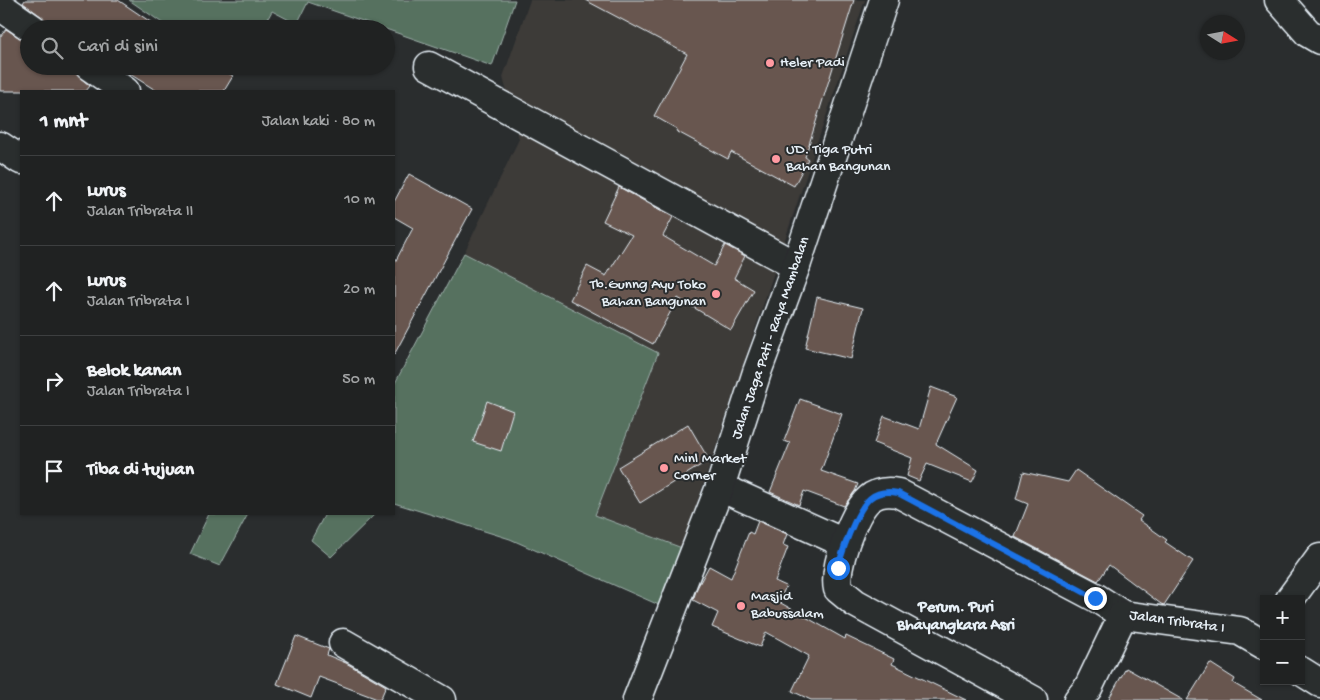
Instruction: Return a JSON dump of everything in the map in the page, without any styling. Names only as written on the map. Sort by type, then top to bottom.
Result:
[{"type":"street","name":"Jalan Jaga Pati - Raya Mambalan","points":[[637,700],[720,487],[757,372],[796,266],[884,0]]},
{"type":"street","points":[[1279,0],[1308,33],[1320,40]]},
{"type":"street","points":[[0,6],[21,20]]},
{"type":"street","points":[[429,66],[796,266]]},
{"type":"street","points":[[101,75],[124,90]]},
{"type":"street","points":[[0,146],[20,159]]},
{"type":"street","points":[[720,487],[844,543]]},
{"type":"street","name":"Jalan Tribrata I","points":[[1032,700],[854,603],[838,589],[838,568],[844,543],[862,506],[869,499],[883,492],[898,493],[1124,614],[1240,631],[1260,640]]},
{"type":"street","points":[[1293,595],[1320,558]]},
{"type":"street","points":[[1078,700],[1088,688],[1124,614]]},
{"type":"street","points":[[343,643],[442,700]]},
{"type":"street","points":[[1305,674],[1320,684]]},
{"type":"shaded area","points":[[530,0],[865,0],[682,548],[595,515],[658,353],[464,253],[519,139],[503,77]]},
{"type":"green space","points":[[129,0],[515,0],[492,66],[395,32],[395,20],[360,20],[308,2],[299,20],[289,20],[272,11],[267,20],[158,20]]},
{"type":"green space","points":[[464,253],[658,353],[595,515],[682,548],[659,605],[510,539],[395,503],[395,383]]},
{"type":"green space","points":[[209,515],[247,515],[220,566],[190,554]]},
{"type":"green space","points":[[324,515],[374,515],[331,557],[311,540]]},
{"type":"building","points":[[25,0],[118,0],[148,20],[45,20],[23,3]]},
{"type":"building","points":[[585,0],[854,0],[805,157],[808,159],[794,186],[731,152],[728,159],[676,131],[677,129],[654,116],[687,54]]},
{"type":"building","points":[[6,29],[20,38],[20,75],[77,75],[90,86],[87,90],[0,91],[0,37]]},
{"type":"building","points":[[131,75],[233,76],[225,90],[155,90]]},
{"type":"building","points":[[409,174],[472,209],[395,353],[395,262],[413,228],[395,218],[395,200]]},
{"type":"building","points":[[619,187],[673,217],[663,236],[714,266],[725,245],[745,256],[734,278],[754,290],[731,330],[678,298],[653,344],[570,300],[587,266],[606,276],[632,235],[603,221]]},
{"type":"building","points":[[817,297],[863,308],[851,359],[805,348]]},
{"type":"building","points":[[931,387],[957,397],[936,444],[978,470],[972,482],[927,464],[919,481],[907,476],[912,458],[874,443],[884,416],[919,429]]},
{"type":"building","points":[[800,399],[842,414],[821,471],[858,484],[844,506],[804,491],[799,505],[770,492],[790,443],[784,441]]},
{"type":"building","points":[[487,401],[513,411],[501,451],[473,442]]},
{"type":"building","points":[[688,424],[709,460],[640,503],[618,467]]},
{"type":"building","points":[[1076,470],[1142,516],[1139,520],[1167,540],[1165,542],[1193,561],[1164,605],[1109,565],[1098,581],[1015,537],[1028,504],[1016,499],[1023,472],[1068,482]]},
{"type":"building","points":[[758,521],[787,534],[783,545],[788,547],[775,581],[786,586],[779,602],[845,639],[846,636],[894,659],[892,664],[966,700],[811,700],[792,691],[809,656],[766,632],[760,647],[712,627],[718,613],[693,600],[697,588],[709,566],[731,578],[749,532],[753,534]]},
{"type":"building","points":[[296,636],[329,649],[327,655],[346,663],[386,686],[380,700],[319,677],[311,698],[277,684]]},
{"type":"building","points":[[1210,663],[1235,679],[1233,683],[1262,700],[1187,700]]},
{"type":"building","points":[[1126,668],[1183,700],[1108,700]]},
{"type":"place","name":"Heler Padi","points":[[770,63]]},
{"type":"place","name":"UD. Tiga Putri Bahan Bangunan","points":[[776,159]]},
{"type":"place","name":"Tb.Gunng Ayu Toko Bahan Bangunan","points":[[716,294]]},
{"type":"place","name":"Minl Market Corner","points":[[664,468]]},
{"type":"place","name":"Masjid Babussalam","points":[[741,606]]},
{"type":"district","name":"Perum. Puri Bhayangkara Asri","points":[[956,617]]},
{"type":"route","points":[[838,568],[844,543],[862,506],[877,494],[893,492],[1095,598]]}]
